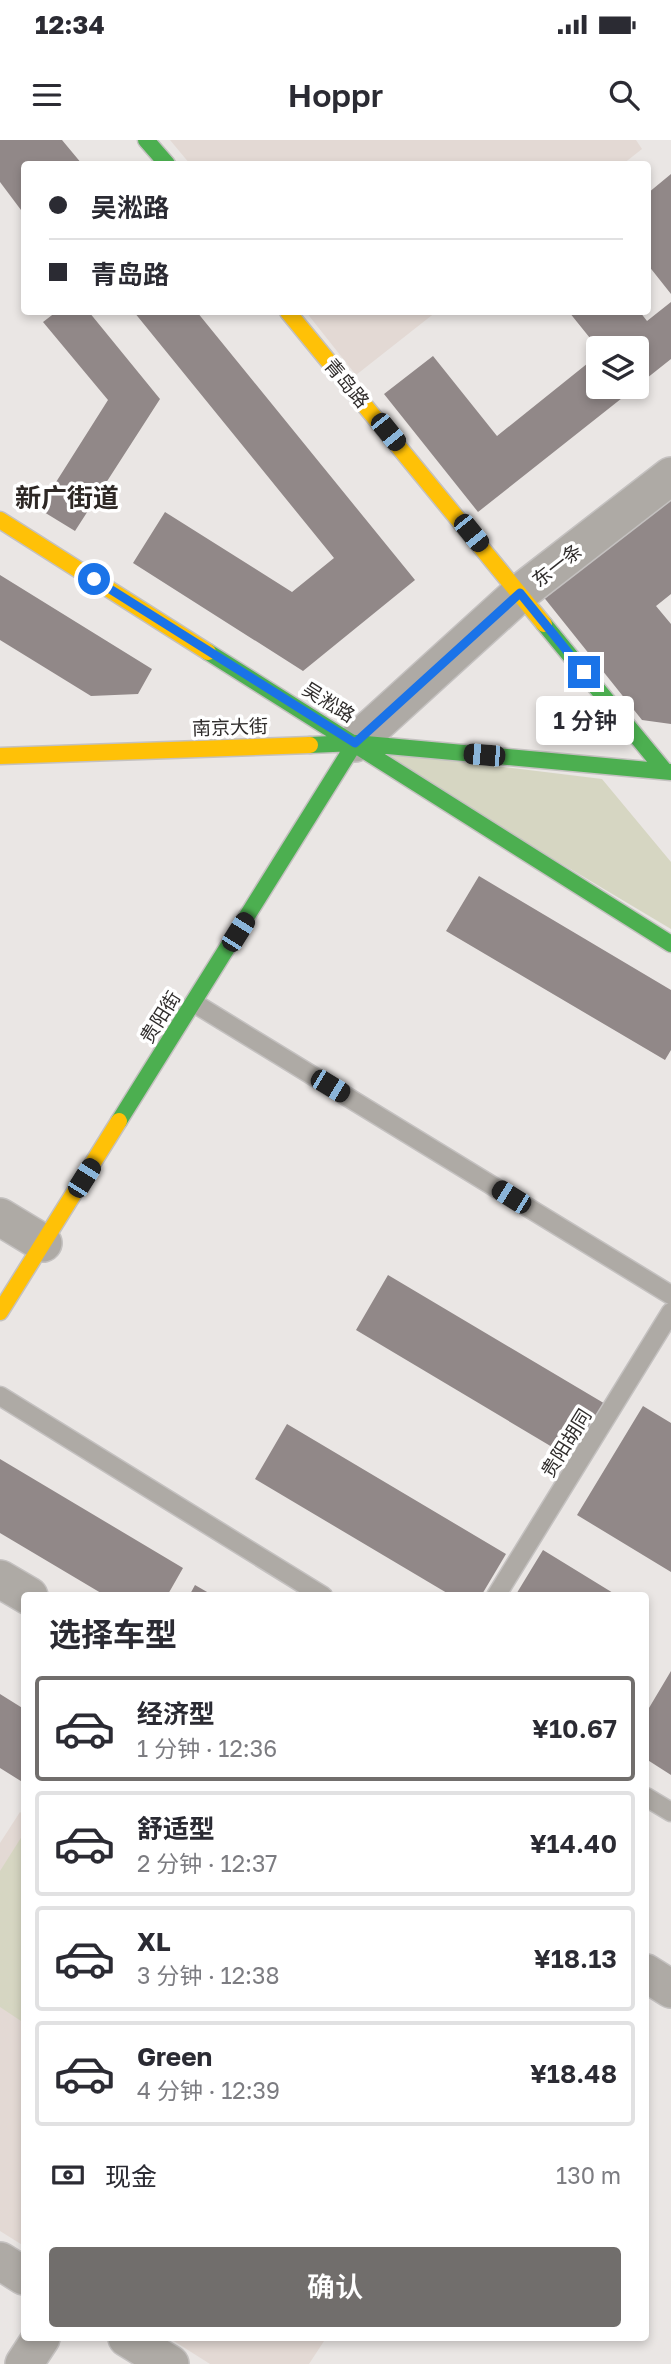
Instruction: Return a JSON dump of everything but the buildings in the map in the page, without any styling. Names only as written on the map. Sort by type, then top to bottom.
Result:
[{"type":"street","points":[[146,140],[164,161]]},
{"type":"street","name":"青岛路","points":[[290,315],[669,774]]},
{"type":"street","name":"东一条","points":[[355,743],[520,593],[671,476]]},
{"type":"street","name":"吴淞路","points":[[0,520],[671,944]]},
{"type":"street","name":"南京大街","points":[[0,756],[355,743],[669,774]]},
{"type":"street","name":"贵阳街","points":[[0,1312],[355,743]]},
{"type":"street","points":[[0,1217],[43,1243]]},
{"type":"street","points":[[0,1579],[22,1592]]},
{"type":"street","points":[[649,1975],[671,1989]]},
{"type":"street","points":[[0,2261],[21,2274]]},
{"type":"street","points":[[24,2364],[39,2341]]},
{"type":"street","points":[[132,2341],[170,2364]]},
{"type":"lane","points":[[194,1003],[671,1295]]},
{"type":"lane","name":"贵阳胡同","points":[[498,1592],[671,1312]]},
{"type":"lane","points":[[0,1396],[317,1592]]},
{"type":"lane","points":[[649,1799],[671,1812]]},
{"type":"shaded area","points":[[170,140],[636,140],[642,149],[627,161],[188,161]]},
{"type":"shaded area","points":[[308,315],[432,315],[356,375]]},
{"type":"shaded area","points":[[20,1812],[21,2244],[0,2231],[0,1843]]},
{"type":"shaded area","points":[[174,2341],[324,2341],[309,2364],[210,2364]]},
{"type":"green space","points":[[373,751],[602,779],[671,862],[671,929]]},
{"type":"green space","points":[[21,1838],[21,2021],[0,2007],[0,1871]]},
{"type":"traffic: fast","points":[[146,140],[164,161]]},
{"type":"traffic: fast","points":[[544,624],[665,771]]},
{"type":"traffic: fast","points":[[208,652],[671,944]]},
{"type":"traffic: fast","points":[[310,745],[355,743],[671,772]]},
{"type":"traffic: fast","points":[[119,1121],[355,743]]},
{"type":"traffic: slow","points":[[290,315],[544,624]]},
{"type":"traffic: slow","points":[[0,520],[208,652]]},
{"type":"traffic: slow","points":[[0,756],[310,745]]},
{"type":"traffic: slow","points":[[0,1312],[119,1121]]},
{"type":"district","name":"新广街道","points":[[67,498]]},
{"type":"route","points":[[94,579],[355,743],[520,593],[584,672]]}]
